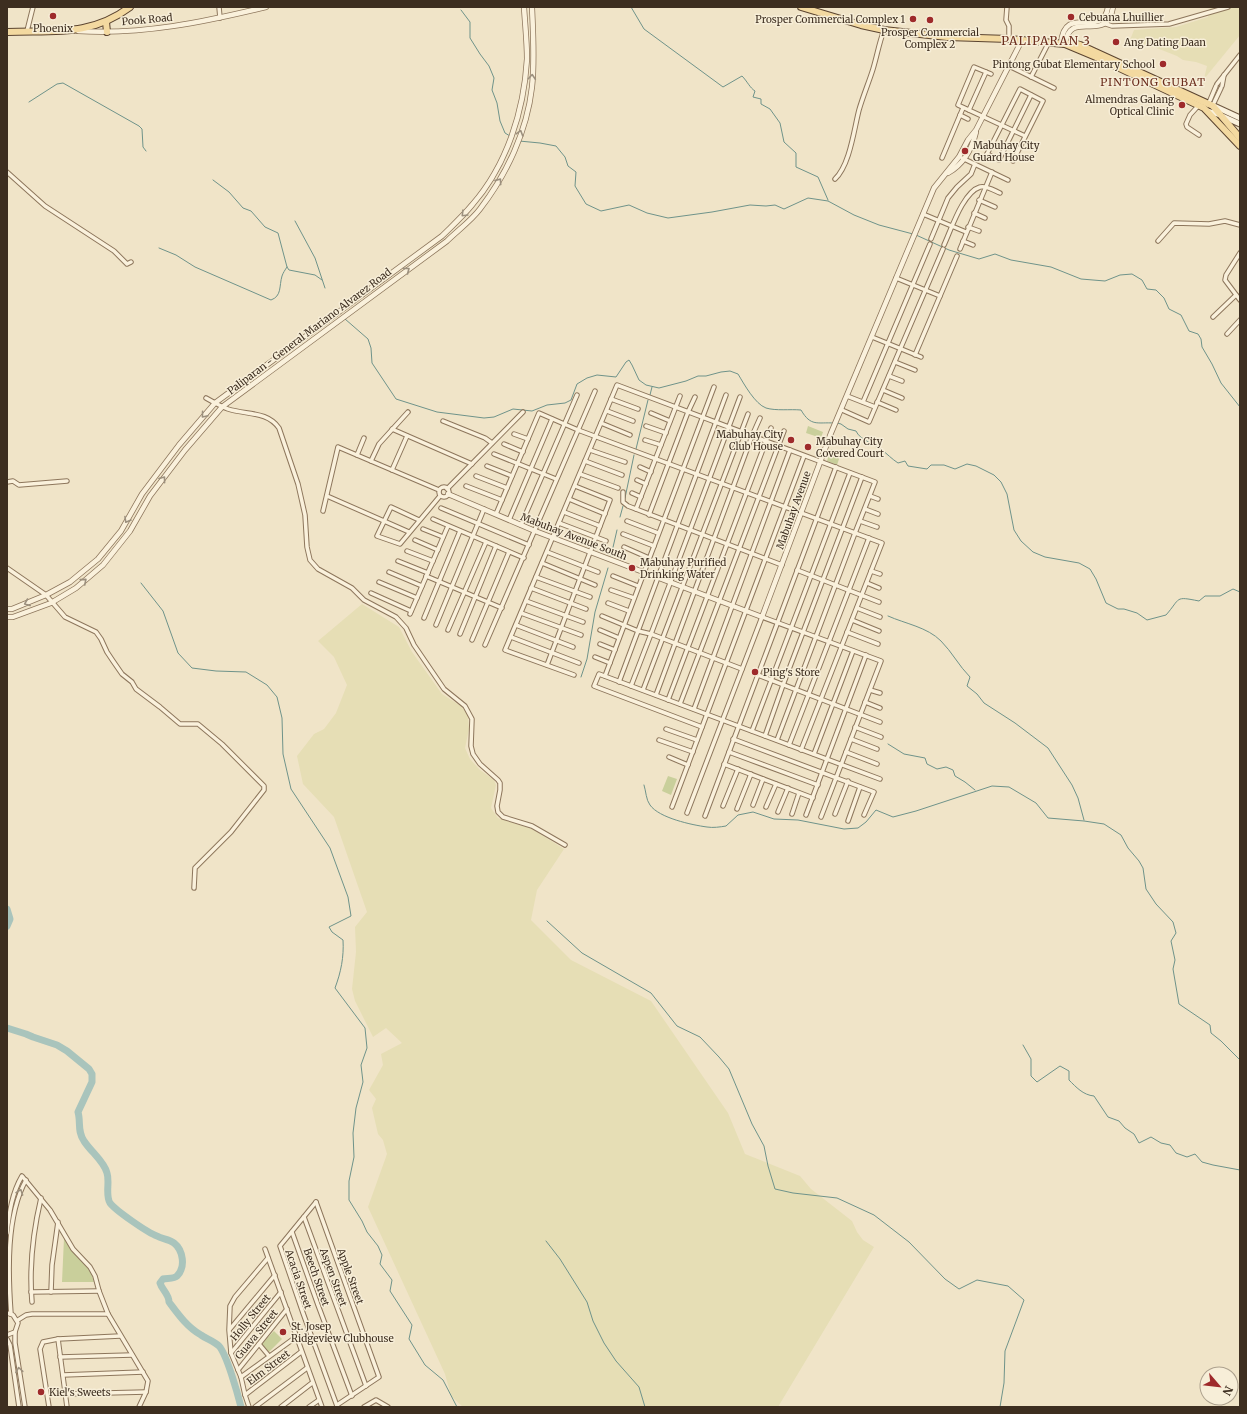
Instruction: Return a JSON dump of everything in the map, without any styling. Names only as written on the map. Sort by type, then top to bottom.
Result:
[{"type":"main road","points":[[7,32],[76,30],[106,22],[130,7]]},
{"type":"main road","points":[[801,7],[861,25],[884,30],[1063,44],[1096,57],[1199,105],[1208,111],[1240,146]]},
{"type":"main road","points":[[106,22],[107,32]]},
{"type":"main road","points":[[1063,44],[1073,43],[1080,45],[1240,118]]},
{"type":"main road","points":[[1211,105],[1240,138]]},
{"type":"main road","points":[[1208,111],[1220,114],[1240,124]]},
{"type":"street","points":[[27,31],[32,7]]},
{"type":"street","points":[[219,7],[220,18]]},
{"type":"street","name":"Pook Road","points":[[76,30],[107,32],[158,29],[220,18],[266,7]]},
{"type":"street","name":"Paliparan - General Mariano Alvarez Road","points":[[7,609],[12,609],[46,595],[70,582],[98,559],[121,531],[142,494],[179,445],[215,403],[442,236],[473,205],[497,170],[509,147],[518,113],[524,88],[527,57],[524,7]]},
{"type":"street","name":"Paliparan - General Mariano Alvarez Road","points":[[7,617],[13,617],[52,603],[76,588],[103,565],[130,531],[150,496],[185,450],[222,407],[447,241],[479,210],[504,174],[515,151],[526,115],[532,88],[534,56],[532,7]]},
{"type":"street","points":[[1008,7],[1006,20],[1009,26],[1009,39]]},
{"type":"street","points":[[1102,22],[1108,7]]},
{"type":"street","points":[[1102,22],[1112,14],[1113,7]]},
{"type":"street","points":[[1063,44],[1063,30],[1070,24],[1076,22],[1102,22],[1112,26],[1169,24],[1228,7]]},
{"type":"street","points":[[835,179],[842,170],[851,147],[878,45],[884,30]]},
{"type":"street","name":"Mabuhay Avenue","points":[[688,812],[831,433],[842,410],[934,188],[959,157],[968,140],[976,130],[1022,40]]},
{"type":"street","points":[[1031,77],[1049,42]]},
{"type":"street","points":[[527,57],[534,56]]},
{"type":"street","points":[[1211,105],[1217,85],[1225,72],[1240,56]]},
{"type":"street","points":[[990,74],[974,66],[958,105],[1025,136]]},
{"type":"street","points":[[1009,66],[1054,88]]},
{"type":"street","points":[[969,110],[986,72]]},
{"type":"street","points":[[1208,111],[1221,87],[1225,72]]},
{"type":"street","points":[[1013,161],[1043,101],[1020,89],[986,156],[999,160],[1031,95]]},
{"type":"street","points":[[1199,105],[1190,115],[1186,124],[1187,127],[1199,135]]},
{"type":"street","points":[[942,158],[963,108]]},
{"type":"street","points":[[960,115],[968,119]]},
{"type":"street","name":"Mabuhay Avenue","points":[[944,175],[955,169],[964,159],[973,143],[976,130]]},
{"type":"street","points":[[959,157],[1008,180]]},
{"type":"street","points":[[931,239],[948,198],[971,174],[976,164]]},
{"type":"street","points":[[7,172],[45,206],[114,251],[126,264],[130,262]]},
{"type":"street","points":[[960,249],[984,187],[992,172]]},
{"type":"street","points":[[842,410],[869,422],[952,226],[965,199],[981,186],[1000,194]]},
{"type":"street","points":[[979,200],[995,207]]},
{"type":"street","points":[[923,214],[966,232]]},
{"type":"street","points":[[974,214],[985,218]]},
{"type":"street","points":[[1158,241],[1174,223],[1209,224],[1225,221],[1240,225]]},
{"type":"street","points":[[968,227],[979,231]]},
{"type":"street","points":[[963,241],[972,245]]},
{"type":"street","points":[[862,402],[930,244]]},
{"type":"street","points":[[1240,253],[1224,280],[1240,300]]},
{"type":"street","points":[[915,355],[957,256]]},
{"type":"street","points":[[896,278],[940,296]]},
{"type":"street","points":[[1212,317],[1236,296]]},
{"type":"street","points":[[1227,334],[1240,320]]},
{"type":"street","points":[[872,337],[920,357]]},
{"type":"street","points":[[895,362],[914,370]]},
{"type":"street","points":[[889,376],[902,382]]},
{"type":"street","points":[[574,675],[506,650],[617,386],[875,482],[777,740]]},
{"type":"street","points":[[605,676],[701,417],[714,387]]},
{"type":"street","points":[[883,390],[902,398]]},
{"type":"street","points":[[485,645],[524,558],[556,479],[595,391]]},
{"type":"street","points":[[521,525],[577,395]]},
{"type":"street","points":[[619,682],[726,395]]},
{"type":"street","points":[[636,510],[680,396]]},
{"type":"street","points":[[847,396],[875,407]]},
{"type":"street","points":[[649,514],[695,397]]},
{"type":"street","points":[[631,686],[740,397]]},
{"type":"street","points":[[206,398],[222,407],[270,418],[275,422],[279,428],[298,484],[305,515],[307,547],[310,560],[318,569],[352,588],[364,600],[396,618],[406,628],[414,645],[444,689],[465,706],[472,718],[471,746],[473,754],[480,764],[500,783],[497,806],[498,812],[502,817],[532,826],[565,845]]},
{"type":"street","points":[[612,399],[638,409]]},
{"type":"street","points":[[878,402],[896,410]]},
{"type":"street","points":[[606,410],[633,421]]},
{"type":"street","points":[[371,461],[379,444],[408,412]]},
{"type":"street","points":[[323,511],[338,446],[439,490],[447,488],[523,412]]},
{"type":"street","points":[[496,514],[539,413],[578,430],[882,544],[801,750]]},
{"type":"street","points":[[651,413],[670,421]]},
{"type":"street","points":[[643,690],[748,414]]},
{"type":"street","points":[[656,695],[760,418]]},
{"type":"street","points":[[509,520],[552,419]]},
{"type":"street","points":[[443,421],[485,438],[492,443]]},
{"type":"street","points":[[601,423],[630,434]]},
{"type":"street","points":[[646,426],[666,433]]},
{"type":"street","points":[[668,700],[770,428]]},
{"type":"street","points":[[392,429],[472,464]]},
{"type":"street","points":[[680,704],[784,431]]},
{"type":"street","points":[[514,434],[528,439]]},
{"type":"street","points":[[392,470],[407,436]]},
{"type":"street","points":[[357,455],[364,438]]},
{"type":"street","points":[[645,440],[661,445]]},
{"type":"street","points":[[504,444],[523,452]]},
{"type":"street","points":[[590,450],[624,462]]},
{"type":"street","points":[[694,709],[790,450]]},
{"type":"street","points":[[494,454],[556,479]]},
{"type":"street","points":[[672,807],[804,456]]},
{"type":"street","points":[[585,461],[622,475]]},
{"type":"street","points":[[486,466],[512,476]]},
{"type":"street","points":[[640,467],[651,472]]},
{"type":"street","points":[[705,816],[836,467]]},
{"type":"street","points":[[752,731],[850,472]]},
{"type":"street","points":[[580,474],[618,488]]},
{"type":"street","points":[[476,476],[507,488]]},
{"type":"street","points":[[766,736],[783,685],[862,477]]},
{"type":"street","points":[[637,480],[646,484]]},
{"type":"street","points":[[7,482],[14,481],[19,485],[67,482]]},
{"type":"street","points":[[466,486],[502,500]]},
{"type":"street","points":[[548,665],[610,500],[575,486]]},
{"type":"street","points":[[440,496],[445,497],[448,494],[447,488]]},
{"type":"street","points":[[439,490],[440,496]]},
{"type":"street","points":[[623,492],[623,502],[636,510],[782,564]]},
{"type":"street","points":[[632,493],[641,497]]},
{"type":"street","name":"Mabuhay Avenue South","points":[[448,494],[535,531],[762,617]]},
{"type":"street","points":[[327,496],[409,532]]},
{"type":"street","points":[[419,520],[390,507],[377,536],[400,544],[440,496]]},
{"type":"street","points":[[870,496],[878,499]]},
{"type":"street","points":[[569,500],[605,514]]},
{"type":"street","points":[[441,508],[529,545]]},
{"type":"street","points":[[436,625],[484,509]]},
{"type":"street","points":[[865,509],[878,514]]},
{"type":"street","points":[[564,512],[600,526]]},
{"type":"street","points":[[433,519],[524,558]]},
{"type":"street","points":[[627,521],[658,533]]},
{"type":"street","points":[[860,521],[877,527]]},
{"type":"street","points":[[559,524],[606,541]]},
{"type":"street","points":[[371,593],[411,612],[448,526]]},
{"type":"street","points":[[423,529],[443,537]]},
{"type":"street","points":[[424,618],[460,531]]},
{"type":"street","points":[[623,534],[654,546]]},
{"type":"street","points":[[788,745],[868,538]]},
{"type":"street","points":[[414,540],[438,550]]},
{"type":"street","points":[[448,630],[486,542]]},
{"type":"street","points":[[460,634],[496,546]]},
{"type":"street","points":[[624,548],[649,558]]},
{"type":"street","points":[[406,551],[433,561]]},
{"type":"street","points":[[472,640],[510,552]]},
{"type":"street","points":[[547,552],[598,572]]},
{"type":"street","points":[[398,561],[439,582],[502,608]]},
{"type":"street","points":[[542,564],[595,585]]},
{"type":"street","points":[[7,568],[46,595],[65,616],[96,632],[102,639],[110,656],[122,674],[132,682],[136,689],[180,724],[198,724],[222,744],[264,786],[264,790],[231,832],[195,868],[194,888]]},
{"type":"street","points":[[797,570],[879,602]]},
{"type":"street","points":[[871,571],[880,574]]},
{"type":"street","points":[[389,572],[422,586]]},
{"type":"street","points":[[613,576],[638,586]]},
{"type":"street","points":[[536,577],[590,597]]},
{"type":"street","points":[[379,582],[417,598]]},
{"type":"street","points":[[867,583],[879,588]]},
{"type":"street","points":[[531,588],[586,609]]},
{"type":"street","points":[[611,590],[634,598]]},
{"type":"street","points":[[526,601],[583,622]]},
{"type":"street","points":[[608,603],[629,611]]},
{"type":"street","points":[[857,608],[880,616]]},
{"type":"street","points":[[521,613],[581,635]]},
{"type":"street","points":[[602,616],[638,631],[651,634],[742,669]]},
{"type":"street","points":[[762,617],[881,661],[821,817]]},
{"type":"street","points":[[852,620],[879,630]]},
{"type":"street","points":[[516,626],[573,647]]},
{"type":"street","points":[[600,630],[619,638]]},
{"type":"street","points":[[847,632],[878,644]]},
{"type":"street","points":[[511,637],[579,663]]},
{"type":"street","points":[[600,644],[615,650]]},
{"type":"street","points":[[814,754],[853,651]]},
{"type":"street","points":[[806,815],[866,655]]},
{"type":"street","points":[[595,657],[610,663]]},
{"type":"street","points":[[702,727],[594,686],[599,674],[880,779]]},
{"type":"street","points":[[758,675],[880,722]]},
{"type":"street","points":[[870,690],[880,693]]},
{"type":"street","points":[[865,702],[880,708]]},
{"type":"street","points":[[855,727],[880,737]]},
{"type":"street","points":[[666,729],[697,740]]},
{"type":"street","points":[[734,739],[874,792],[864,815]]},
{"type":"street","points":[[851,739],[876,749]]},
{"type":"street","points":[[659,740],[693,752]]},
{"type":"street","points":[[729,752],[818,785]]},
{"type":"street","points":[[846,752],[877,764]]},
{"type":"street","points":[[669,757],[688,765]]},
{"type":"street","points":[[724,764],[813,798]]},
{"type":"street","points":[[723,806],[738,769]]},
{"type":"street","points":[[737,809],[750,774]]},
{"type":"street","points":[[753,805],[763,779]]},
{"type":"street","points":[[835,814],[848,781]]},
{"type":"street","points":[[766,807],[776,784]]},
{"type":"street","points":[[848,822],[860,787]]},
{"type":"street","points":[[778,812],[788,788]]},
{"type":"street","points":[[792,814],[799,793]]},
{"type":"street","points":[[7,1233],[12,1202],[22,1176],[42,1198],[58,1222],[73,1249],[90,1267],[95,1276],[108,1314],[148,1382],[146,1392],[139,1407]]},
{"type":"street","points":[[18,1320],[9,1314],[8,1291],[10,1250],[15,1209],[21,1188],[26,1180]]},
{"type":"street","points":[[32,1302],[32,1258],[35,1223],[42,1198]]},
{"type":"street","name":"Apple Street","points":[[304,1217],[316,1202],[379,1377],[366,1386]]},
{"type":"street","points":[[292,1232],[304,1217]]},
{"type":"street","name":"Aspen Street","points":[[304,1217],[366,1386]]},
{"type":"street","points":[[51,1292],[52,1265],[58,1222]]},
{"type":"street","name":"Acacia Street","points":[[292,1232],[280,1246],[337,1406]]},
{"type":"street","name":"Beech Street","points":[[292,1232],[352,1396]]},
{"type":"street","points":[[265,1250],[288,1309],[301,1352],[322,1407]]},
{"type":"street","points":[[249,1407],[241,1377],[231,1353],[229,1330],[231,1303],[268,1258]]},
{"type":"street","points":[[229,1330],[275,1275]]},
{"type":"street","points":[[31,1292],[99,1291]]},
{"type":"street","name":"Holly Street","points":[[231,1353],[281,1292]]},
{"type":"street","name":"Guava Street","points":[[238,1370],[288,1309]]},
{"type":"street","points":[[18,1320],[26,1315],[32,1314],[108,1314]]},
{"type":"street","points":[[18,1320],[18,1326],[15,1332],[15,1343],[25,1407]]},
{"type":"street","points":[[7,1335],[15,1332]]},
{"type":"street","points":[[49,1407],[40,1349],[41,1344],[44,1341],[120,1336]]},
{"type":"street","points":[[241,1377],[296,1337]]},
{"type":"street","points":[[7,1338],[10,1345],[19,1407]]},
{"type":"street","points":[[58,1339],[67,1407]]},
{"type":"street","points":[[259,1344],[269,1356]]},
{"type":"street","name":"Elm Street","points":[[245,1395],[301,1352]]},
{"type":"street","points":[[60,1357],[132,1355]]},
{"type":"street","points":[[255,1407],[307,1368]]},
{"type":"street","points":[[63,1376],[143,1372]]},
{"type":"street","points":[[281,1407],[312,1383]]},
{"type":"street","points":[[337,1406],[366,1386]]},
{"type":"street","points":[[65,1394],[146,1392]]},
{"type":"street","points":[[309,1407],[319,1400]]},
{"type":"street","points":[[364,1407],[376,1400],[388,1407]]},
{"type":"shaded area","points":[[1210,7],[1240,7],[1240,35],[1204,79],[1207,66],[1196,62],[1183,60],[1154,47],[1130,40],[1134,30],[1176,27],[1208,17]]},
{"type":"shaded area","points":[[362,604],[399,627],[412,652],[442,694],[461,706],[468,715],[469,729],[465,748],[470,759],[480,770],[494,780],[496,785],[491,808],[498,818],[532,829],[564,849],[537,890],[531,920],[571,960],[651,1001],[728,1113],[745,1154],[800,1176],[811,1189],[852,1221],[863,1240],[874,1247],[778,1407],[463,1407],[451,1396],[445,1374],[368,1207],[387,1154],[383,1140],[378,1134],[372,1108],[376,1099],[369,1090],[383,1065],[381,1054],[402,1043],[386,1028],[373,1037],[355,1001],[352,989],[356,952],[355,927],[367,912],[334,817],[303,784],[297,756],[314,734],[324,729],[336,713],[347,685],[334,657],[318,641]]},
{"type":"green space","points":[[808,426],[823,432],[821,438],[806,433]]},
{"type":"green space","points":[[831,449],[841,453],[837,465],[827,461]]},
{"type":"green space","points":[[668,776],[677,779],[671,795],[662,791]]},
{"type":"green space","points":[[64,1238],[77,1257],[89,1267],[94,1282],[62,1282]]},
{"type":"green space","points":[[274,1331],[282,1339],[269,1352],[261,1344]]},
{"type":"waterway","points":[[631,7],[644,29],[723,87],[742,76],[755,91],[753,97],[761,99],[761,104],[770,109],[780,123],[784,142],[796,153],[796,167],[818,177],[828,200]]},
{"type":"waterway","points":[[461,10],[470,22],[470,38],[489,66],[494,78],[492,90],[497,103],[500,121],[505,133],[510,136]]},
{"type":"waterway","points":[[29,102],[57,84],[63,83],[139,126],[142,129],[143,147],[146,151]]},
{"type":"waterway","points":[[519,141],[556,146],[565,157],[568,166],[576,172],[575,186],[586,204],[601,211],[629,205],[647,213],[668,218],[750,205],[775,205],[784,209],[808,198],[828,201],[854,215],[879,225],[913,234]]},
{"type":"waterway","points":[[213,180],[229,192],[243,208],[251,211],[265,227],[278,233],[289,270],[315,275],[322,280]]},
{"type":"waterway","points":[[295,221],[315,258],[325,288]]},
{"type":"waterway","points":[[916,235],[949,250],[979,259],[995,254],[1011,260],[1051,267],[1081,279],[1105,281],[1120,275],[1132,274],[1142,280],[1147,289],[1156,290],[1164,298],[1169,309],[1181,315],[1189,331],[1198,334],[1201,339],[1202,347],[1221,383],[1240,407]]},
{"type":"waterway","points":[[159,248],[176,255],[195,267],[271,300],[279,293],[282,276],[287,267]]},
{"type":"waterway","points":[[345,319],[368,339],[371,348],[372,363],[396,399],[437,412],[484,418],[494,417],[513,409],[532,411],[547,405],[565,403],[571,400],[577,384],[587,378],[597,375],[616,377],[629,360],[639,380],[646,385],[659,388],[686,381],[698,376],[706,376],[730,371],[738,374],[754,398],[762,406],[774,409],[801,410],[811,421],[819,423],[834,423]]},
{"type":"waterway","points":[[650,395],[652,387]]},
{"type":"waterway","points":[[636,449],[648,400]]},
{"type":"waterway","points":[[837,423],[848,429],[856,431],[860,437],[881,449],[898,463],[905,461],[908,466],[927,469],[931,465],[944,465],[955,469],[967,464],[976,466],[994,475],[1001,482],[1007,494],[1014,530],[1021,541],[1033,552],[1045,557],[1079,563],[1090,569],[1106,603],[1118,609],[1124,609],[1137,613],[1147,620],[1166,615],[1176,602],[1182,599],[1199,601],[1205,596],[1220,596],[1233,589],[1240,592]]},
{"type":"waterway","points":[[625,498],[634,455]]},
{"type":"waterway","points":[[620,517],[623,506]]},
{"type":"waterway","points":[[611,556],[617,530]]},
{"type":"waterway","points":[[581,677],[587,659],[595,612],[608,568]]},
{"type":"waterway","points":[[141,583],[163,611],[178,653],[192,668],[216,671],[246,672],[267,685],[277,697],[282,718],[283,754],[291,789],[330,848],[348,897],[351,916],[329,927],[332,932],[343,940],[342,964],[335,988],[365,1028],[367,1048],[361,1065],[363,1082],[356,1108],[353,1133],[354,1157],[349,1181],[349,1200],[367,1232],[378,1246],[382,1255],[380,1264],[392,1280],[390,1291],[412,1325],[409,1339],[425,1365],[443,1380],[457,1407]]},
{"type":"waterway","points":[[888,616],[923,629],[935,636],[945,645],[970,677],[967,686],[977,694],[984,703],[1015,723],[1048,748],[1072,785],[1078,798],[1084,820]]},
{"type":"waterway","points":[[888,744],[904,754],[925,758],[927,764],[937,769],[946,767],[953,770],[955,776],[975,790]]},
{"type":"waterway","points":[[644,785],[647,798],[654,810],[685,823],[709,827],[726,826],[738,815],[753,812],[774,819],[798,820],[844,829],[858,828],[866,822],[876,810],[893,817],[992,786],[1009,787],[1036,803],[1048,818],[1104,824],[1121,835],[1128,848],[1143,868],[1146,889],[1156,904],[1173,922],[1176,933],[1171,941],[1175,960],[1173,969],[1179,1004],[1210,1025],[1211,1033],[1240,1060]]},
{"type":"waterway","points":[[7,909],[10,919],[7,926]]},
{"type":"waterway","points":[[547,921],[582,953],[651,993],[677,1026],[700,1037],[719,1057],[729,1069],[752,1124],[764,1146],[775,1189],[793,1193],[837,1198],[874,1215],[909,1242],[945,1279],[959,1289],[977,1280],[1008,1286],[1024,1300],[1005,1351],[1004,1383],[1000,1407]]},
{"type":"waterway","points":[[7,1028],[57,1045],[89,1069],[92,1074],[92,1082],[78,1112],[80,1130],[84,1141],[105,1169],[108,1177],[108,1196],[110,1203],[118,1211],[139,1226],[172,1242],[180,1250],[182,1259],[182,1268],[180,1272],[174,1278],[163,1279],[160,1283],[168,1297],[169,1302],[183,1320],[196,1332],[219,1346],[232,1375],[241,1407]]},
{"type":"waterway","points":[[1023,1045],[1031,1059],[1031,1076],[1037,1082],[1060,1066],[1069,1071],[1069,1080],[1083,1092],[1094,1096],[1108,1117],[1119,1121],[1125,1128],[1134,1134],[1139,1143],[1151,1137],[1161,1143],[1170,1145],[1176,1153],[1187,1157],[1195,1154],[1202,1162],[1240,1170]]},
{"type":"waterway","points":[[546,1241],[560,1259],[587,1302],[593,1321],[604,1343],[616,1361],[639,1387],[645,1407]]},
{"type":"place","name":"Phoenix","points":[[53,16]]},
{"type":"place","name":"Cebuana Lhuillier","points":[[1071,17]]},
{"type":"place","name":"Prosper Commercial Complex 1","points":[[913,19]]},
{"type":"place","name":"Prosper Commercial Complex 2","points":[[930,20]]},
{"type":"place","name":"Ang Dating Daan","points":[[1116,42]]},
{"type":"place","name":"Pintong Gubat Elementary School","points":[[1163,64]]},
{"type":"place","name":"Almendras Galang Optical Clinic","points":[[1182,105]]},
{"type":"place","name":"Mabuhay City Guard House","points":[[965,151]]},
{"type":"place","name":"Mabuhay City Club House","points":[[791,440]]},
{"type":"place","name":"Mabuhay City Covered Court","points":[[808,447]]},
{"type":"place","name":"Mabuhay Purified Drinking Water","points":[[632,568]]},
{"type":"place","name":"Ping's Store","points":[[755,672]]},
{"type":"place","name":"St. Josep Ridgeview Clubhouse","points":[[283,1332]]},
{"type":"place","name":"Kiel's Sweets","points":[[41,1392]]},
{"type":"district","name":"PALIPARAN 3","points":[[1046,41]]},
{"type":"district","name":"PINTONG GUBAT","points":[[1153,82]]}]
